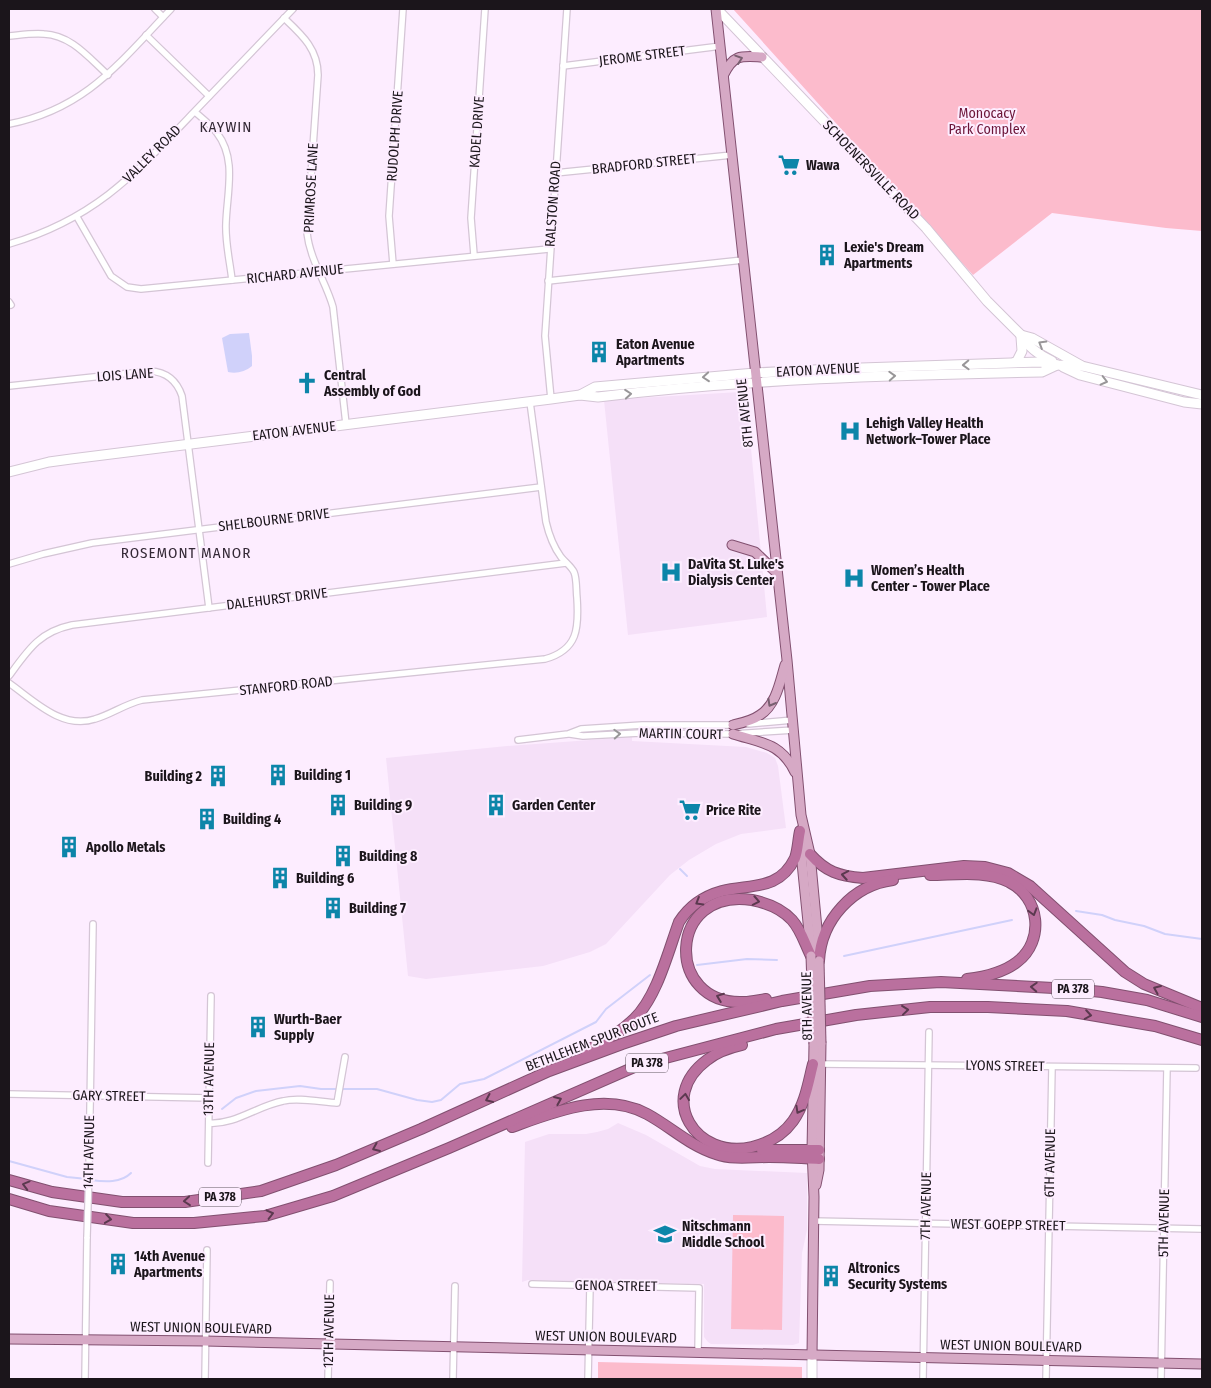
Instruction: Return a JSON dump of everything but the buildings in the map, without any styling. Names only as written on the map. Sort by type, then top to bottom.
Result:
[{"type":"highway","points":[[549,1071],[612,1038],[643,1009],[654,987],[679,922],[692,906],[702,899],[723,891],[749,888],[774,880],[783,874],[803,844],[828,871],[850,877],[863,878],[964,866],[985,867],[1008,873],[1030,886],[1135,979],[1202,1008]]},
{"type":"highway","points":[[815,959],[832,918],[855,895],[874,884],[887,880],[926,875],[962,874],[998,878],[1019,888],[1033,907],[1036,918],[1033,942],[1019,961],[996,973],[941,982]]},
{"type":"highway","points":[[815,959],[791,919],[771,905],[746,899],[731,899],[715,905],[700,914],[690,927],[688,934],[686,954],[694,981],[709,993],[729,1001],[744,1002],[790,995],[837,991]]},
{"type":"highway","name":"BETHLEHEM SPUR ROUTE","points":[[9,1180],[52,1192],[122,1202],[185,1202],[261,1191],[336,1165],[549,1071],[676,1026],[837,991],[870,986],[941,982],[1102,992],[1147,1000],[1202,1017]]},
{"type":"highway","name":"PA 378","points":[[9,1199],[49,1211],[133,1223],[194,1223],[265,1216],[333,1196],[449,1148],[639,1065],[776,1029],[856,1015],[930,1007],[988,1007],[1067,1011],[1154,1026],[1202,1040]]},
{"type":"highway","points":[[815,1154],[741,1150],[724,1148],[710,1142],[697,1134],[688,1122],[684,1110],[684,1094],[694,1072],[706,1060],[725,1049],[856,1015]]},
{"type":"highway","points":[[741,1150],[767,1142],[788,1128],[804,1102],[817,1064]]},
{"type":"highway","points":[[449,1148],[559,1111],[597,1104],[615,1104],[647,1114],[683,1138],[717,1154],[736,1158],[815,1154]]},
{"type":"main road","name":"8TH AVENUE","points":[[717,9],[787,660],[815,959],[818,1043],[812,1355]]},
{"type":"main road","points":[[724,74],[730,62],[736,59],[744,56],[762,57]]},
{"type":"main road","points":[[732,545],[755,552],[777,573]]},
{"type":"main road","points":[[733,730],[767,710],[774,697],[787,660]]},
{"type":"main road","points":[[733,730],[782,751],[797,777]]},
{"type":"main road","name":"WEST UNION BOULEVARD","points":[[9,1339],[205,1341],[1202,1364]]},
{"type":"street","points":[[155,9],[164,17]]},
{"type":"street","points":[[9,124],[34,117],[70,102],[96,85],[108,75],[171,9]]},
{"type":"street","name":"VALLEY ROAD","points":[[9,244],[77,217],[117,189],[147,162],[293,9]]},
{"type":"street","name":"RUDOLPH DRIVE","points":[[393,264],[389,216],[403,9]]},
{"type":"street","name":"KADEL DRIVE","points":[[474,255],[471,218],[485,9]]},
{"type":"street","name":"RALSTON ROAD","points":[[551,399],[544,336],[567,9]]},
{"type":"street","name":"SCHOENERSVILLE ROAD","points":[[717,9],[920,221],[978,292],[1021,335],[1026,343],[1043,357],[1080,375],[1184,402],[1202,404]]},
{"type":"street","name":"PRIMROSE LANE","points":[[284,18],[309,43],[318,70],[307,224],[310,250],[328,290],[333,308],[346,424]]},
{"type":"street","points":[[9,36],[45,34],[64,39],[77,47],[108,75]]},
{"type":"street","points":[[146,35],[209,96]]},
{"type":"street","name":"JEROME STREET","points":[[563,66],[721,46]]},
{"type":"street","points":[[195,112],[219,134],[228,154],[230,169],[226,231],[232,280]]},
{"type":"street","name":"BRADFORD STREET","points":[[555,173],[732,155]]},
{"type":"street","name":"RICHARD AVENUE","points":[[77,217],[111,276],[127,287],[141,289],[550,249]]},
{"type":"street","points":[[548,281],[743,260]]},
{"type":"street","points":[[1015,362],[1022,351],[1021,335]]},
{"type":"street","name":"SCHOENERSVILLE ROAD","points":[[1021,335],[1032,338],[1082,366],[1202,396]]},
{"type":"street","name":"EATON AVENUE","points":[[580,395],[595,387],[755,373],[1015,362],[1082,366]]},
{"type":"street","name":"EATON AVENUE","points":[[9,472],[49,462],[580,395],[598,397],[756,383],[896,375],[1042,372],[1058,365]]},
{"type":"street","name":"LOIS LANE","points":[[9,386],[150,371],[159,372],[171,378],[180,389],[182,396],[209,608]]},
{"type":"street","points":[[530,402],[543,506],[550,537],[566,563]]},
{"type":"street","name":"SHELBOURNE DRIVE","points":[[9,564],[92,543],[542,487]]},
{"type":"street","name":"DALEHURST DRIVE","points":[[9,676],[39,638],[60,628],[566,563]]},
{"type":"street","name":"STANFORD ROAD","points":[[9,683],[60,718],[86,722],[124,705],[142,700],[545,659],[560,654],[572,641],[577,628],[575,577],[574,572],[566,563]]},
{"type":"street","name":"MARTIN COURT","points":[[733,730],[793,720]]},
{"type":"street","name":"MARTIN COURT","points":[[518,740],[568,734],[583,736],[733,730],[794,730]]},
{"type":"street","name":"14TH AVENUE","points":[[85,1379],[93,924]]},
{"type":"street","name":"13TH AVENUE","points":[[208,1163],[211,996]]},
{"type":"street","name":"7TH AVENUE","points":[[923,1379],[929,1032]]},
{"type":"street","points":[[209,1123],[219,1124],[230,1121],[273,1103],[286,1100],[337,1103],[345,1057]]},
{"type":"street","name":"LYONS STREET","points":[[817,1064],[1196,1068]]},
{"type":"street","name":"6TH AVENUE","points":[[1046,1379],[1052,1067]]},
{"type":"street","name":"5TH AVENUE","points":[[1161,1379],[1167,1068]]},
{"type":"street","name":"GARY STREET","points":[[9,1094],[208,1098]]},
{"type":"street","name":"WEST GOEPP STREET","points":[[814,1221],[1202,1229]]},
{"type":"street","points":[[204,1379],[207,1250]]},
{"type":"street","name":"12TH AVENUE","points":[[328,1379],[330,1283]]},
{"type":"street","name":"GENOA STREET","points":[[532,1284],[699,1288],[698,1352]]},
{"type":"street","points":[[453,1379],[455,1286]]},
{"type":"street","points":[[588,1379],[590,1286]]},
{"type":"street","name":"8TH AVENUE","points":[[812,1355],[812,1379]]},
{"type":"shaded area","points":[[740,392],[746,396],[767,617],[628,635],[604,400]]},
{"type":"shaded area","points":[[632,737],[632,741],[746,747],[767,753],[775,758],[778,766],[786,828],[741,834],[716,844],[689,860],[670,875],[606,944],[590,952],[543,966],[426,979],[408,976],[386,758],[507,746]]},
{"type":"shaded area","name":"Nitschmann Middle School","points":[[618,1123],[646,1135],[700,1166],[715,1169],[807,1173],[807,1230],[802,1253],[799,1343],[793,1345],[711,1344],[704,1337],[704,1284],[528,1280],[522,1282],[525,1142],[549,1134],[586,1134],[597,1132],[608,1129]]},
{"type":"green space","name":"Monocacy Park Complex","points":[[733,9],[1202,9],[1202,231],[1052,213],[973,275]]},
{"type":"green space","points":[[733,1215],[784,1216],[782,1330],[731,1329]]},
{"type":"green space","points":[[598,1362],[802,1367],[802,1379],[598,1379]]},
{"type":"water","points":[[249,333],[252,366],[240,372],[228,372],[222,338],[230,334]]},
{"type":"waterway","points":[[680,869],[687,876]]},
{"type":"waterway","points":[[1076,911],[1102,915],[1115,920],[1144,926],[1165,934],[1202,939]]},
{"type":"waterway","points":[[844,956],[1012,920]]},
{"type":"waterway","points":[[697,965],[747,959],[777,960]]},
{"type":"waterway","points":[[222,1109],[236,1098],[256,1091],[300,1086],[321,1089],[377,1089],[417,1100],[432,1102],[441,1100],[460,1084],[484,1079],[596,1022],[606,1009],[650,975]]},
{"type":"waterway","points":[[9,1161],[67,1177],[87,1179]]},
{"type":"waterway","points":[[91,1180],[118,1180],[131,1173]]},
{"type":"place","name":"Wawa","points":[[789,165]]},
{"type":"place","name":"Lexie's Dream Apartments","points":[[827,255]]},
{"type":"place","name":"Eaton Avenue Apartments","points":[[599,352]]},
{"type":"place","name":"Central Assembly of God","points":[[307,383]]},
{"type":"place","name":"Lehigh Valley Health Network–Tower Place","points":[[850,431]]},
{"type":"place","name":"DaVita St. Luke's Dialysis Center","points":[[671,572]]},
{"type":"place","name":"Women’s Health Center - Tower Place","points":[[854,578]]},
{"type":"place","name":"Building 1","points":[[278,775]]},
{"type":"place","name":"Building 2","points":[[218,776]]},
{"type":"place","name":"Building 9","points":[[338,805]]},
{"type":"place","name":"Garden Center","points":[[496,805]]},
{"type":"place","name":"Price Rite","points":[[690,810]]},
{"type":"place","name":"Building 4","points":[[207,819]]},
{"type":"place","name":"Apollo Metals","points":[[69,847]]},
{"type":"place","name":"Building 8","points":[[343,856]]},
{"type":"place","name":"Building 6","points":[[280,878]]},
{"type":"place","name":"Building 7","points":[[333,908]]},
{"type":"place","name":"Wurth-Baer Supply","points":[[258,1027]]},
{"type":"place","name":"Nitschmann Middle School","points":[[665,1234]]},
{"type":"place","name":"14th Avenue Apartments","points":[[118,1264]]},
{"type":"place","name":"Altronics Security Systems","points":[[831,1276]]},
{"type":"district","name":"KAYWIN","points":[[226,127]]},
{"type":"district","name":"ROSEMONT MANOR","points":[[186,553]]}]
